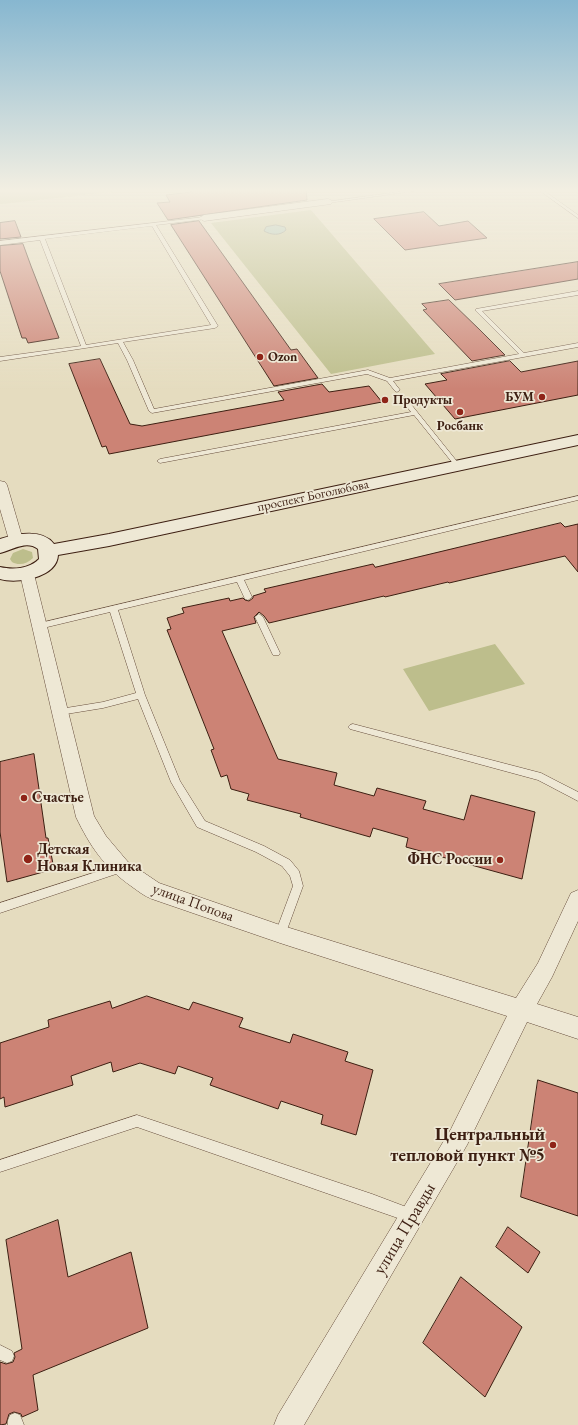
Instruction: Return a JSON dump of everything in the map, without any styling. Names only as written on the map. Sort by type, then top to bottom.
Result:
[{"type":"main road","name":"проспект Боголюбова","points":[[49,551],[109,540],[578,440]]},
{"type":"main road","points":[[0,573],[15,576],[27,574],[44,565],[48,558],[49,551],[45,545],[38,541],[28,539],[8,543]]},
{"type":"street","points":[[0,485],[8,543]]},
{"type":"street","name":"улица Попова","points":[[27,574],[86,817],[99,842],[121,868],[152,890],[280,934],[522,1009],[578,1028]]},
{"type":"street","name":"улица Правды","points":[[288,1425],[459,1137],[522,1009],[545,970],[578,899]]},
{"type":"lane","points":[[49,256],[84,347]]},
{"type":"lane","points":[[0,359],[120,342],[215,326],[173,256]]},
{"type":"lane","points":[[523,355],[478,310],[578,293]]},
{"type":"lane","points":[[120,342],[130,360],[152,411],[368,372],[389,380],[397,390]]},
{"type":"lane","points":[[389,380],[578,345]]},
{"type":"lane","points":[[404,399],[457,465]]},
{"type":"lane","points":[[160,461],[415,413]]},
{"type":"lane","points":[[39,626],[578,498]]},
{"type":"lane","points":[[239,578],[248,597]]},
{"type":"lane","points":[[113,608],[141,696],[176,782],[201,824],[260,849],[286,863],[295,874],[298,886],[280,934]]},
{"type":"lane","points":[[259,617],[276,653]]},
{"type":"lane","points":[[60,712],[104,705],[141,696]]},
{"type":"lane","points":[[353,727],[542,777],[578,797]]},
{"type":"lane","points":[[0,908],[121,868]]},
{"type":"lane","points":[[0,1166],[137,1121],[412,1216]]},
{"type":"shaded area","points":[[238,256],[351,256],[435,354],[331,374]]},
{"type":"shaded area","points":[[23,549],[32,552],[33,558],[23,564],[12,562],[10,559],[13,553]]},
{"type":"shaded area","points":[[495,644],[525,684],[429,711],[403,669]]},
{"type":"building","points":[[0,256],[28,256],[59,338],[28,343],[26,338],[22,338],[0,271]]},
{"type":"building","points":[[191,256],[224,256],[291,350],[297,349],[318,378],[274,386]]},
{"type":"building","points":[[578,262],[578,279],[455,300],[439,284]]},
{"type":"building","points":[[449,300],[505,355],[472,361],[423,310],[427,309],[422,304]]},
{"type":"building","points":[[100,359],[130,424],[142,426],[284,400],[278,392],[322,384],[329,392],[369,386],[382,402],[109,454],[106,446],[102,447],[69,364]]},
{"type":"building","points":[[510,361],[521,372],[578,361],[578,395],[455,419],[425,384],[447,380],[441,374]]},
{"type":"building","points":[[561,523],[565,527],[578,524],[578,572],[565,556],[269,623],[259,612],[254,617],[256,623],[222,631],[278,759],[337,773],[334,785],[374,796],[377,788],[426,801],[423,809],[464,820],[471,795],[535,812],[522,879],[406,847],[408,838],[373,828],[370,837],[300,817],[301,814],[247,800],[249,794],[231,789],[227,775],[221,777],[211,750],[214,749],[167,630],[171,629],[167,618],[184,613],[182,608],[229,598],[230,601],[243,598],[249,601],[253,598],[253,596],[266,592],[264,589],[373,564],[375,567]]},
{"type":"building","points":[[34,754],[46,838],[48,838],[54,869],[7,882],[0,832],[0,762]]},
{"type":"building","points":[[147,996],[189,1010],[193,1002],[243,1018],[239,1027],[290,1043],[293,1034],[348,1052],[345,1061],[373,1070],[356,1135],[321,1124],[323,1115],[281,1101],[278,1109],[210,1085],[213,1078],[178,1066],[175,1074],[140,1063],[113,1072],[111,1062],[71,1076],[73,1085],[5,1107],[4,1097],[0,1099],[0,1043],[49,1027],[48,1020],[110,1001],[112,1008]]},
{"type":"building","name":"Центральный тепловой пункт №5","points":[[538,1080],[578,1093],[578,1216],[521,1197]]},
{"type":"building","points":[[58,1220],[68,1277],[131,1252],[148,1328],[33,1375],[38,1410],[22,1417],[21,1414],[14,1412],[9,1414],[6,1424],[0,1425],[0,1362],[6,1364],[13,1362],[15,1357],[14,1353],[22,1349],[6,1240]]},
{"type":"building","points":[[508,1227],[540,1252],[528,1273],[496,1247]]},
{"type":"building","points":[[461,1277],[522,1327],[485,1397],[423,1343]]},
{"type":"place","name":"Ozon","points":[[260,357]]},
{"type":"place","name":"БУМ","points":[[542,397]]},
{"type":"place","name":"Продукты","points":[[385,400]]},
{"type":"place","name":"Росбанк","points":[[460,412]]},
{"type":"place","name":"Счастье","points":[[24,798]]},
{"type":"place","name":"Детская Новая Клиника","points":[[28,859]]},
{"type":"place","name":"ФНС России","points":[[500,860]]},
{"type":"place","name":"Центральный тепловой пункт №5","points":[[553,1145]]}]
